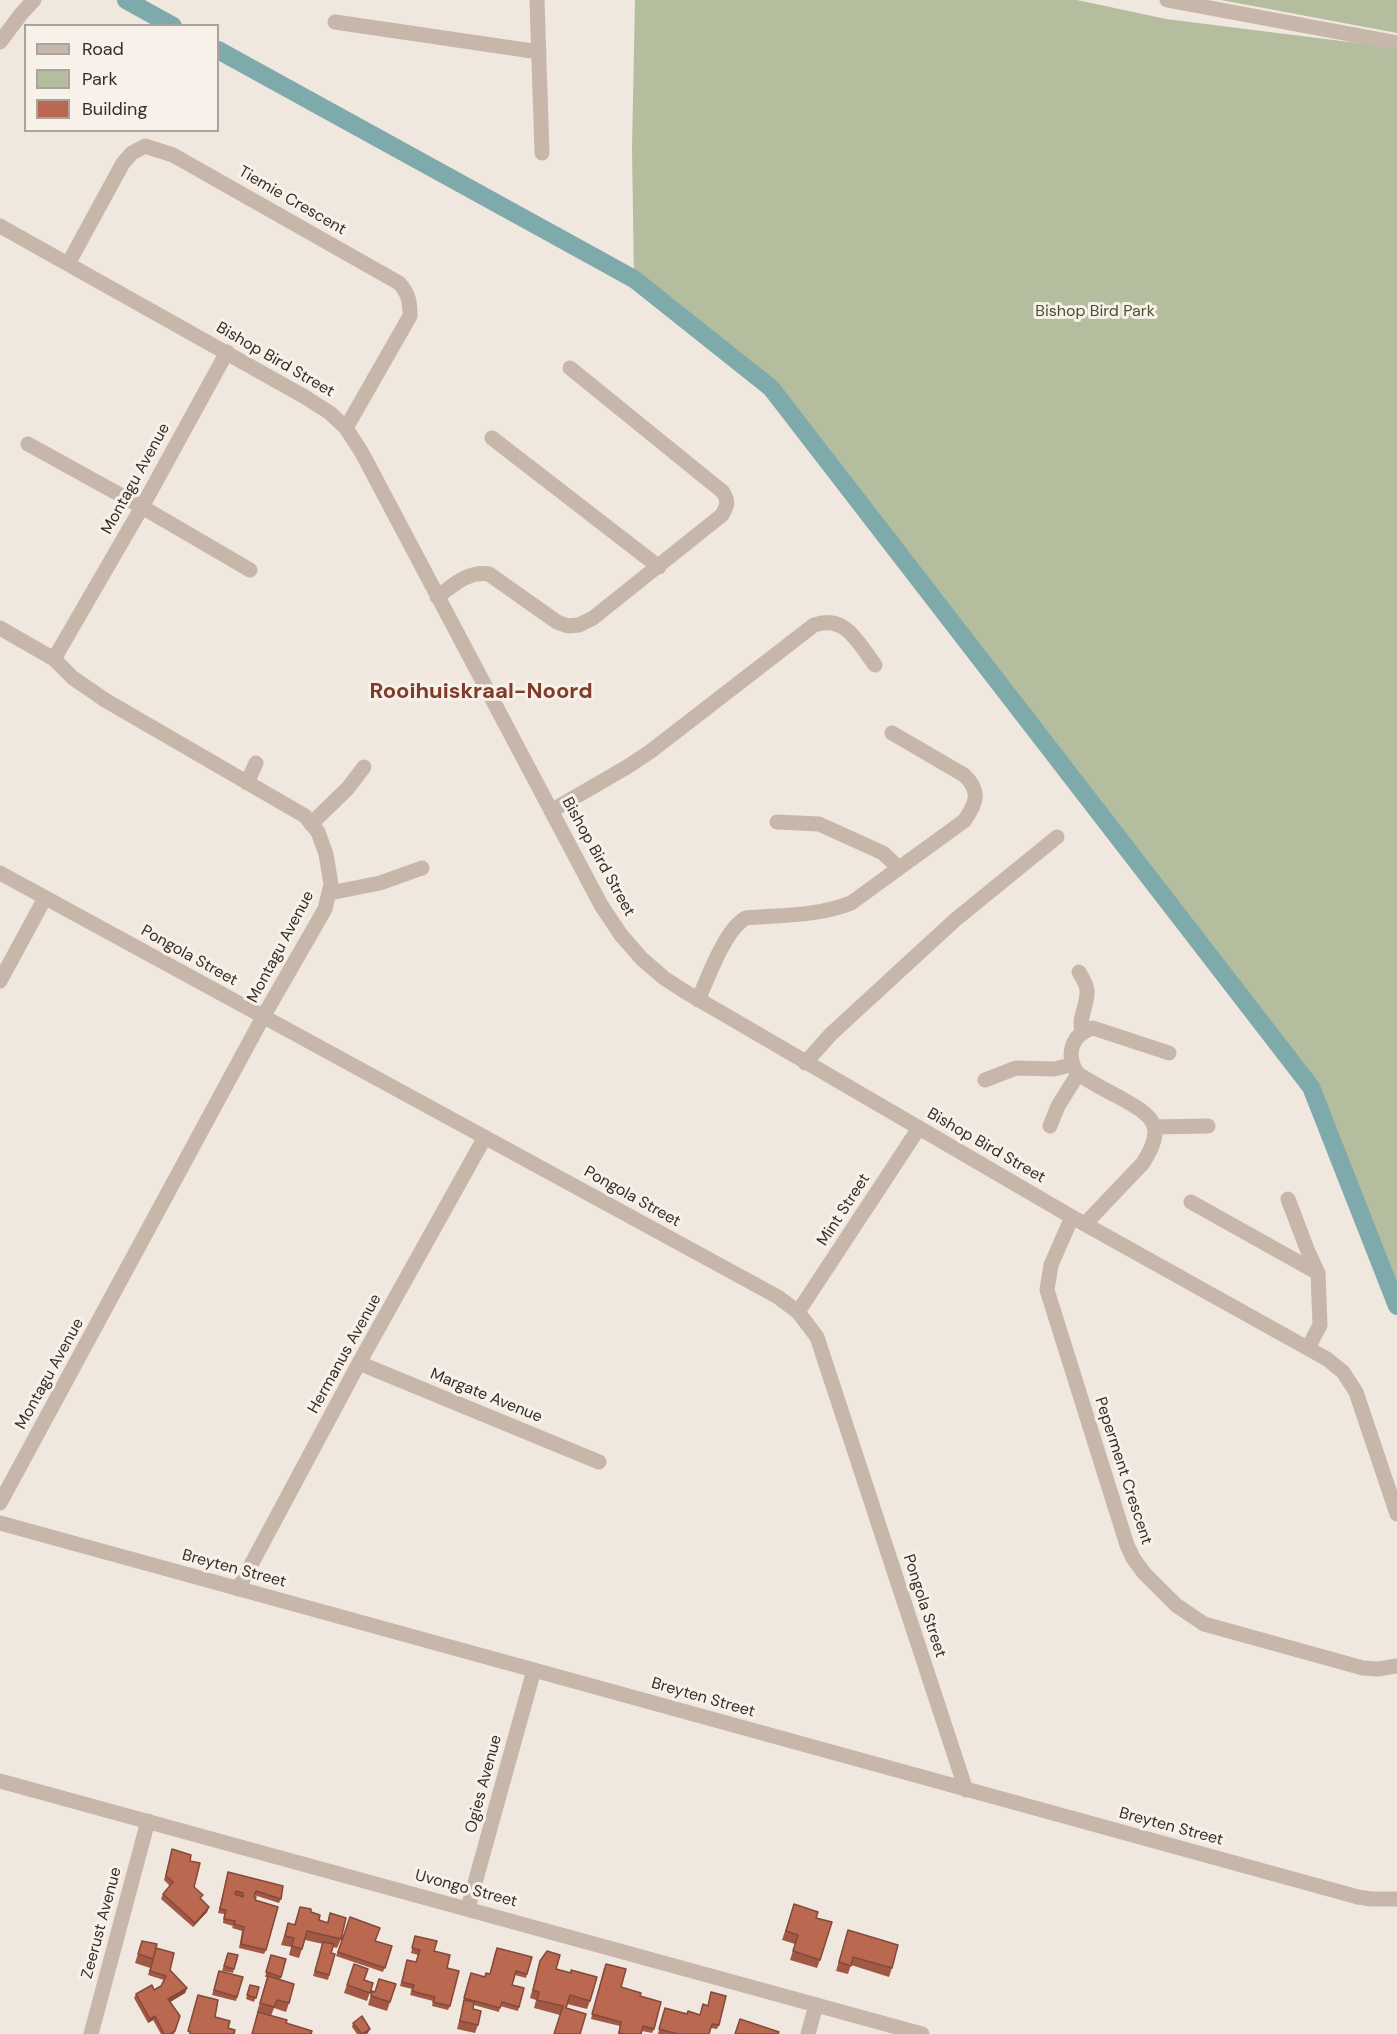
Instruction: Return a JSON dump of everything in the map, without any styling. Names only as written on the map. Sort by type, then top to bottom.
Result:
[{"type":"street","points":[[0,42],[34,0]]},
{"type":"street","points":[[537,0],[542,153]]},
{"type":"street","points":[[1167,0],[1397,43]]},
{"type":"street","points":[[335,22],[539,52]]},
{"type":"street","name":"Tiemie Crescent","points":[[68,264],[123,164],[132,153],[145,146],[173,154],[399,283],[406,291],[410,301],[410,316],[346,428]]},
{"type":"street","name":"Bishop Bird Street","points":[[0,226],[313,402],[330,413],[346,428],[362,453],[601,904],[621,935],[642,960],[664,978],[698,1000],[806,1063],[1078,1220],[1327,1359],[1343,1372],[1356,1392],[1397,1514]]},
{"type":"street","name":"Montagu Avenue","points":[[0,1503],[263,1017],[325,909],[330,892],[331,884],[326,854],[318,832],[305,816],[88,690],[54,659],[142,507],[227,352]]},
{"type":"street","points":[[437,597],[470,574],[489,574],[557,622],[568,626],[579,626],[593,618],[659,567],[714,524],[722,515],[727,506],[727,499],[723,492],[570,368]]},
{"type":"street","points":[[492,438],[659,567]]},
{"type":"street","points":[[28,444],[250,570]]},
{"type":"street","points":[[551,811],[651,751],[814,625],[826,621],[845,626],[875,665]]},
{"type":"street","points":[[0,628],[54,659]]},
{"type":"street","points":[[698,1000],[731,931],[740,921],[746,918],[821,911],[851,903],[964,821],[972,811],[976,792],[964,775],[892,733]]},
{"type":"street","points":[[247,783],[256,763]]},
{"type":"street","points":[[311,824],[348,788],[364,767]]},
{"type":"street","points":[[777,822],[819,825],[883,853],[900,868]]},
{"type":"street","points":[[806,1063],[831,1034],[955,920],[1057,837]]},
{"type":"street","points":[[330,892],[380,883],[422,868]]},
{"type":"street","name":"Pongola Street","points":[[0,873],[778,1297],[798,1312],[809,1324],[820,1347],[966,1790]]},
{"type":"street","points":[[0,981],[45,898]]},
{"type":"street","points":[[1079,972],[1088,994],[1080,1023],[1082,1031]]},
{"type":"street","points":[[1050,1126],[1074,1069],[1071,1053],[1075,1040],[1082,1031],[1093,1028],[1106,1031],[1169,1053]]},
{"type":"street","points":[[985,1080],[1016,1068],[1074,1069],[1147,1113],[1154,1126],[1208,1126]]},
{"type":"street","name":"Peperment Crescent","points":[[1154,1126],[1155,1139],[1143,1163],[1078,1220],[1051,1265],[1047,1290],[1127,1545],[1144,1573],[1176,1605],[1204,1624],[1363,1668],[1378,1669],[1397,1666]]},
{"type":"street","name":"Mint Street","points":[[798,1312],[919,1128]]},
{"type":"street","name":"Hermanus Avenue","points":[[238,1589],[359,1363],[485,1137]]},
{"type":"street","points":[[1288,1199],[1318,1273],[1320,1325],[1308,1348]]},
{"type":"street","points":[[1191,1202],[1318,1273]]},
{"type":"street","name":"Margate Avenue","points":[[359,1363],[599,1461]]},
{"type":"street","name":"Breyten Street","points":[[0,1523],[1358,1897],[1397,1899]]},
{"type":"street","name":"Ogies Avenue","points":[[468,1908],[534,1670]]},
{"type":"street","name":"Uvongo Street","points":[[0,1781],[922,2034]]},
{"type":"street","name":"Zeerust Avenue","points":[[91,2034],[148,1821]]},
{"type":"street","points":[[808,2034],[816,2005]]},
{"type":"green space","name":"Bishop Bird Park","points":[[635,0],[1077,0],[1166,19],[1397,48],[1397,1306],[1311,1087],[771,388],[634,279],[632,149]]},
{"type":"green space","points":[[1221,0],[1397,0],[1397,33]]},
{"type":"building","points":[[172,1849],[191,1855],[190,1861],[200,1863],[194,1887],[203,1895],[200,1898],[209,1907],[195,1923],[163,1894],[173,1882],[166,1876]]},
{"type":"building","points":[[228,1872],[283,1886],[281,1899],[256,1891],[254,1897],[256,1897],[255,1900],[278,1907],[266,1950],[241,1944],[244,1927],[234,1924],[235,1921],[224,1919],[226,1910],[220,1909]],"holes":[[[236,1891],[243,1893],[243,1897],[235,1894]]]},
{"type":"building","points":[[794,1904],[818,1912],[816,1918],[832,1922],[820,1960],[793,1951],[798,1935],[786,1931]]},
{"type":"building","points":[[300,1907],[311,1909],[311,1912],[320,1915],[319,1920],[328,1923],[330,1913],[346,1918],[341,1939],[307,1931],[302,1949],[292,1946],[294,1938],[285,1936],[288,1923],[295,1925]]},
{"type":"building","points":[[350,1917],[380,1928],[375,1941],[392,1946],[385,1968],[338,1952]]},
{"type":"building","points":[[848,1930],[898,1945],[892,1968],[853,1957],[851,1966],[839,1962]]},
{"type":"building","points":[[415,1936],[437,1941],[434,1951],[450,1955],[447,1968],[459,1971],[450,2006],[433,2002],[435,1997],[412,1991],[414,1985],[402,1982],[407,1960],[416,1962],[420,1950],[412,1948]]},
{"type":"building","points":[[142,1941],[157,1944],[153,1959],[138,1954]]},
{"type":"building","points":[[323,1942],[334,1944],[331,1953],[335,1954],[329,1975],[315,1971]]},
{"type":"building","points":[[156,1948],[174,1953],[170,1970],[187,1988],[168,1999],[180,2016],[175,2031],[170,2034],[164,2034],[155,2016],[150,2019],[136,1994],[152,1985],[154,1990],[161,1986],[166,1976],[150,1971]]},
{"type":"building","points":[[497,1948],[532,1957],[527,1974],[516,1971],[512,1985],[524,1988],[519,2007],[502,2002],[500,2008],[464,1998],[471,1973],[485,1977],[486,1973],[490,1974]]},
{"type":"building","points":[[547,1951],[560,1955],[556,1969],[571,1973],[571,1970],[597,1977],[590,2001],[570,1995],[566,2008],[586,2014],[580,2034],[554,2034],[563,2006],[537,2000],[539,1992],[533,1990],[540,1961]]},
{"type":"building","points":[[228,1953],[238,1955],[234,1969],[224,1966]]},
{"type":"building","points":[[271,1955],[286,1959],[281,1977],[266,1972]]},
{"type":"building","points":[[354,1964],[368,1969],[364,1980],[373,1983],[370,1993],[347,1985]]},
{"type":"building","points":[[606,1964],[626,1969],[621,1987],[661,2002],[654,2029],[643,2026],[641,2034],[619,2033],[621,2022],[592,2014]]},
{"type":"building","points":[[219,1971],[243,1977],[237,1997],[214,1990]]},
{"type":"building","points":[[268,1976],[294,1984],[289,2003],[277,2000],[274,2007],[260,2003]]},
{"type":"building","points":[[379,1979],[396,1984],[390,2002],[371,1996],[372,1991],[375,1992]]},
{"type":"building","points":[[250,1985],[259,1987],[256,1998],[247,1995]]},
{"type":"building","points":[[711,1992],[726,1996],[719,2025],[712,2024],[709,2034],[678,2034],[659,2029],[665,2008],[700,2015],[703,2004],[708,2006]]},
{"type":"building","points":[[198,1995],[218,2000],[215,2017],[230,2021],[228,2028],[235,2030],[234,2034],[190,2034],[188,2031]]},
{"type":"building","points":[[464,2000],[474,2002],[473,2009],[481,2011],[478,2025],[460,2021]]},
{"type":"building","points":[[258,2012],[287,2020],[286,2023],[312,2031],[311,2034],[252,2034]]},
{"type":"building","points":[[362,2016],[370,2029],[362,2034],[353,2023]]},
{"type":"building","points":[[740,2019],[779,2032],[778,2034],[735,2034]]},
{"type":"waterway","points":[[126,0],[169,24]]},
{"type":"waterway","points":[[219,51],[634,279],[771,388],[1311,1087],[1397,1306]]},
{"type":"district","name":"Rooihuiskraal-Noord","points":[[481,692]]}]
